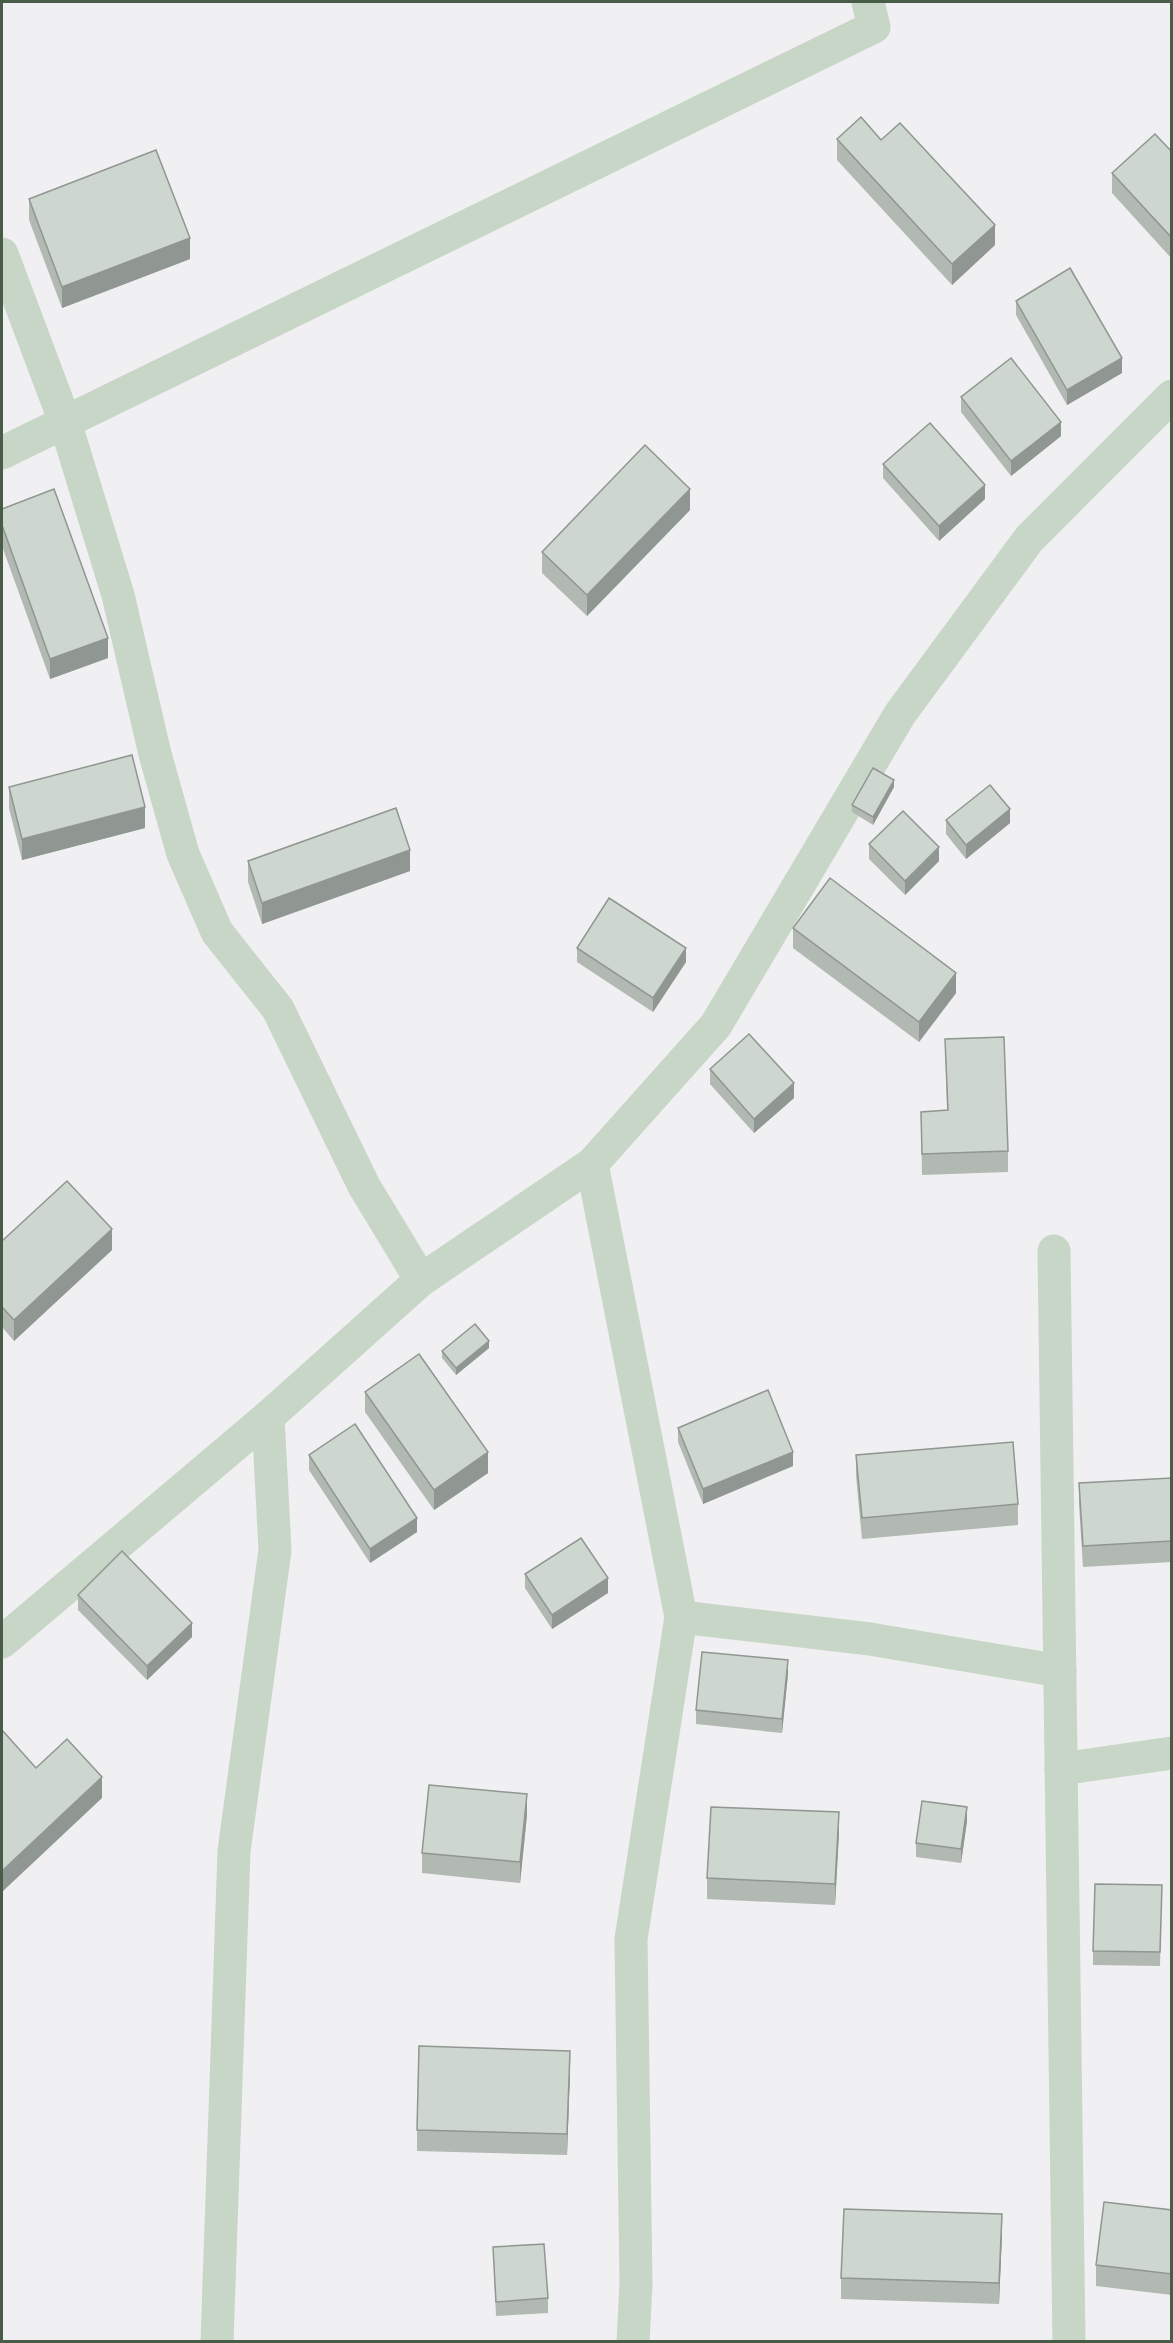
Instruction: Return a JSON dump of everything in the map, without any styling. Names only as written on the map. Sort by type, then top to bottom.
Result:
[{"type":"street","points":[[2,453],[874,27],[868,2]]},
{"type":"street","points":[[2,254],[65,422],[118,595],[155,754],[183,854],[217,932],[278,1009],[364,1186],[421,1280]]},
{"type":"street","points":[[2,1642],[268,1417],[421,1280],[592,1164],[716,1025],[900,714],[1029,539],[1172,396]]},
{"type":"street","points":[[592,1164],[681,1617],[631,1939],[636,2284],[633,2342]]},
{"type":"street","points":[[1054,1251],[1069,2342]]},
{"type":"street","points":[[218,2342],[234,1851],[275,1550],[268,1417]]},
{"type":"street","points":[[681,1617],[870,1639],[1060,1671]]},
{"type":"street","points":[[1061,1769],[1172,1753]]},
{"type":"building","points":[[861,117],[881,140],[900,123],[995,225],[952,264],[837,139]]},
{"type":"building","points":[[1155,134],[1172,152],[1172,238],[1112,173]]},
{"type":"building","points":[[156,150],[190,238],[62,287],[29,199]]},
{"type":"building","points":[[1070,268],[1122,358],[1067,390],[1016,301]]},
{"type":"building","points":[[1011,358],[1061,422],[1011,461],[961,397]]},
{"type":"building","points":[[930,423],[985,485],[939,526],[883,464]]},
{"type":"building","points":[[645,445],[690,489],[587,595],[542,552]]},
{"type":"building","points":[[54,489],[108,638],[50,659],[2,525],[2,509]]},
{"type":"building","points":[[132,755],[145,807],[22,839],[9,787]]},
{"type":"building","points":[[873,768],[894,780],[873,817],[852,805]]},
{"type":"building","points":[[990,785],[1010,809],[966,845],[946,820]]},
{"type":"building","points":[[396,808],[410,850],[262,903],[248,861]]},
{"type":"building","points":[[903,811],[939,847],[905,881],[869,844]]},
{"type":"building","points":[[830,878],[956,973],[919,1022],[793,928]]},
{"type":"building","points":[[609,898],[686,948],[653,998],[577,948]]},
{"type":"building","points":[[749,1034],[794,1083],[754,1119],[710,1069]]},
{"type":"building","points":[[1004,1037],[1008,1151],[922,1154],[921,1112],[948,1110],[945,1039]]},
{"type":"building","points":[[67,1181],[112,1229],[14,1320],[2,1307],[2,1241]]},
{"type":"building","points":[[475,1324],[489,1341],[456,1368],[442,1351]]},
{"type":"building","points":[[419,1354],[488,1452],[434,1490],[365,1392]]},
{"type":"building","points":[[768,1390],[793,1452],[703,1489],[678,1428]]},
{"type":"building","points":[[355,1424],[417,1518],[370,1549],[309,1455]]},
{"type":"building","points":[[1013,1442],[1018,1504],[862,1518],[856,1455]]},
{"type":"building","points":[[1172,1478],[1172,1541],[1083,1546],[1079,1483]]},
{"type":"building","points":[[581,1538],[608,1578],[552,1615],[525,1574]]},
{"type":"building","points":[[122,1551],[192,1623],[147,1666],[78,1595]]},
{"type":"building","points":[[702,1652],[788,1660],[782,1719],[696,1710]]},
{"type":"building","points":[[2,1730],[36,1768],[67,1739],[102,1777],[2,1871]]},
{"type":"building","points":[[429,1785],[527,1794],[520,1862],[422,1853]]},
{"type":"building","points":[[922,1801],[967,1807],[961,1849],[916,1843]]},
{"type":"building","points":[[711,1807],[839,1812],[835,1884],[707,1878]]},
{"type":"building","points":[[1095,1884],[1162,1885],[1160,1952],[1093,1951]]},
{"type":"building","points":[[419,2046],[570,2051],[567,2134],[417,2130]]},
{"type":"building","points":[[1104,2202],[1172,2210],[1172,2274],[1096,2265]]},
{"type":"building","points":[[844,2209],[1002,2214],[999,2283],[841,2278]]},
{"type":"building","points":[[544,2244],[548,2298],[496,2302],[493,2247]]}]
